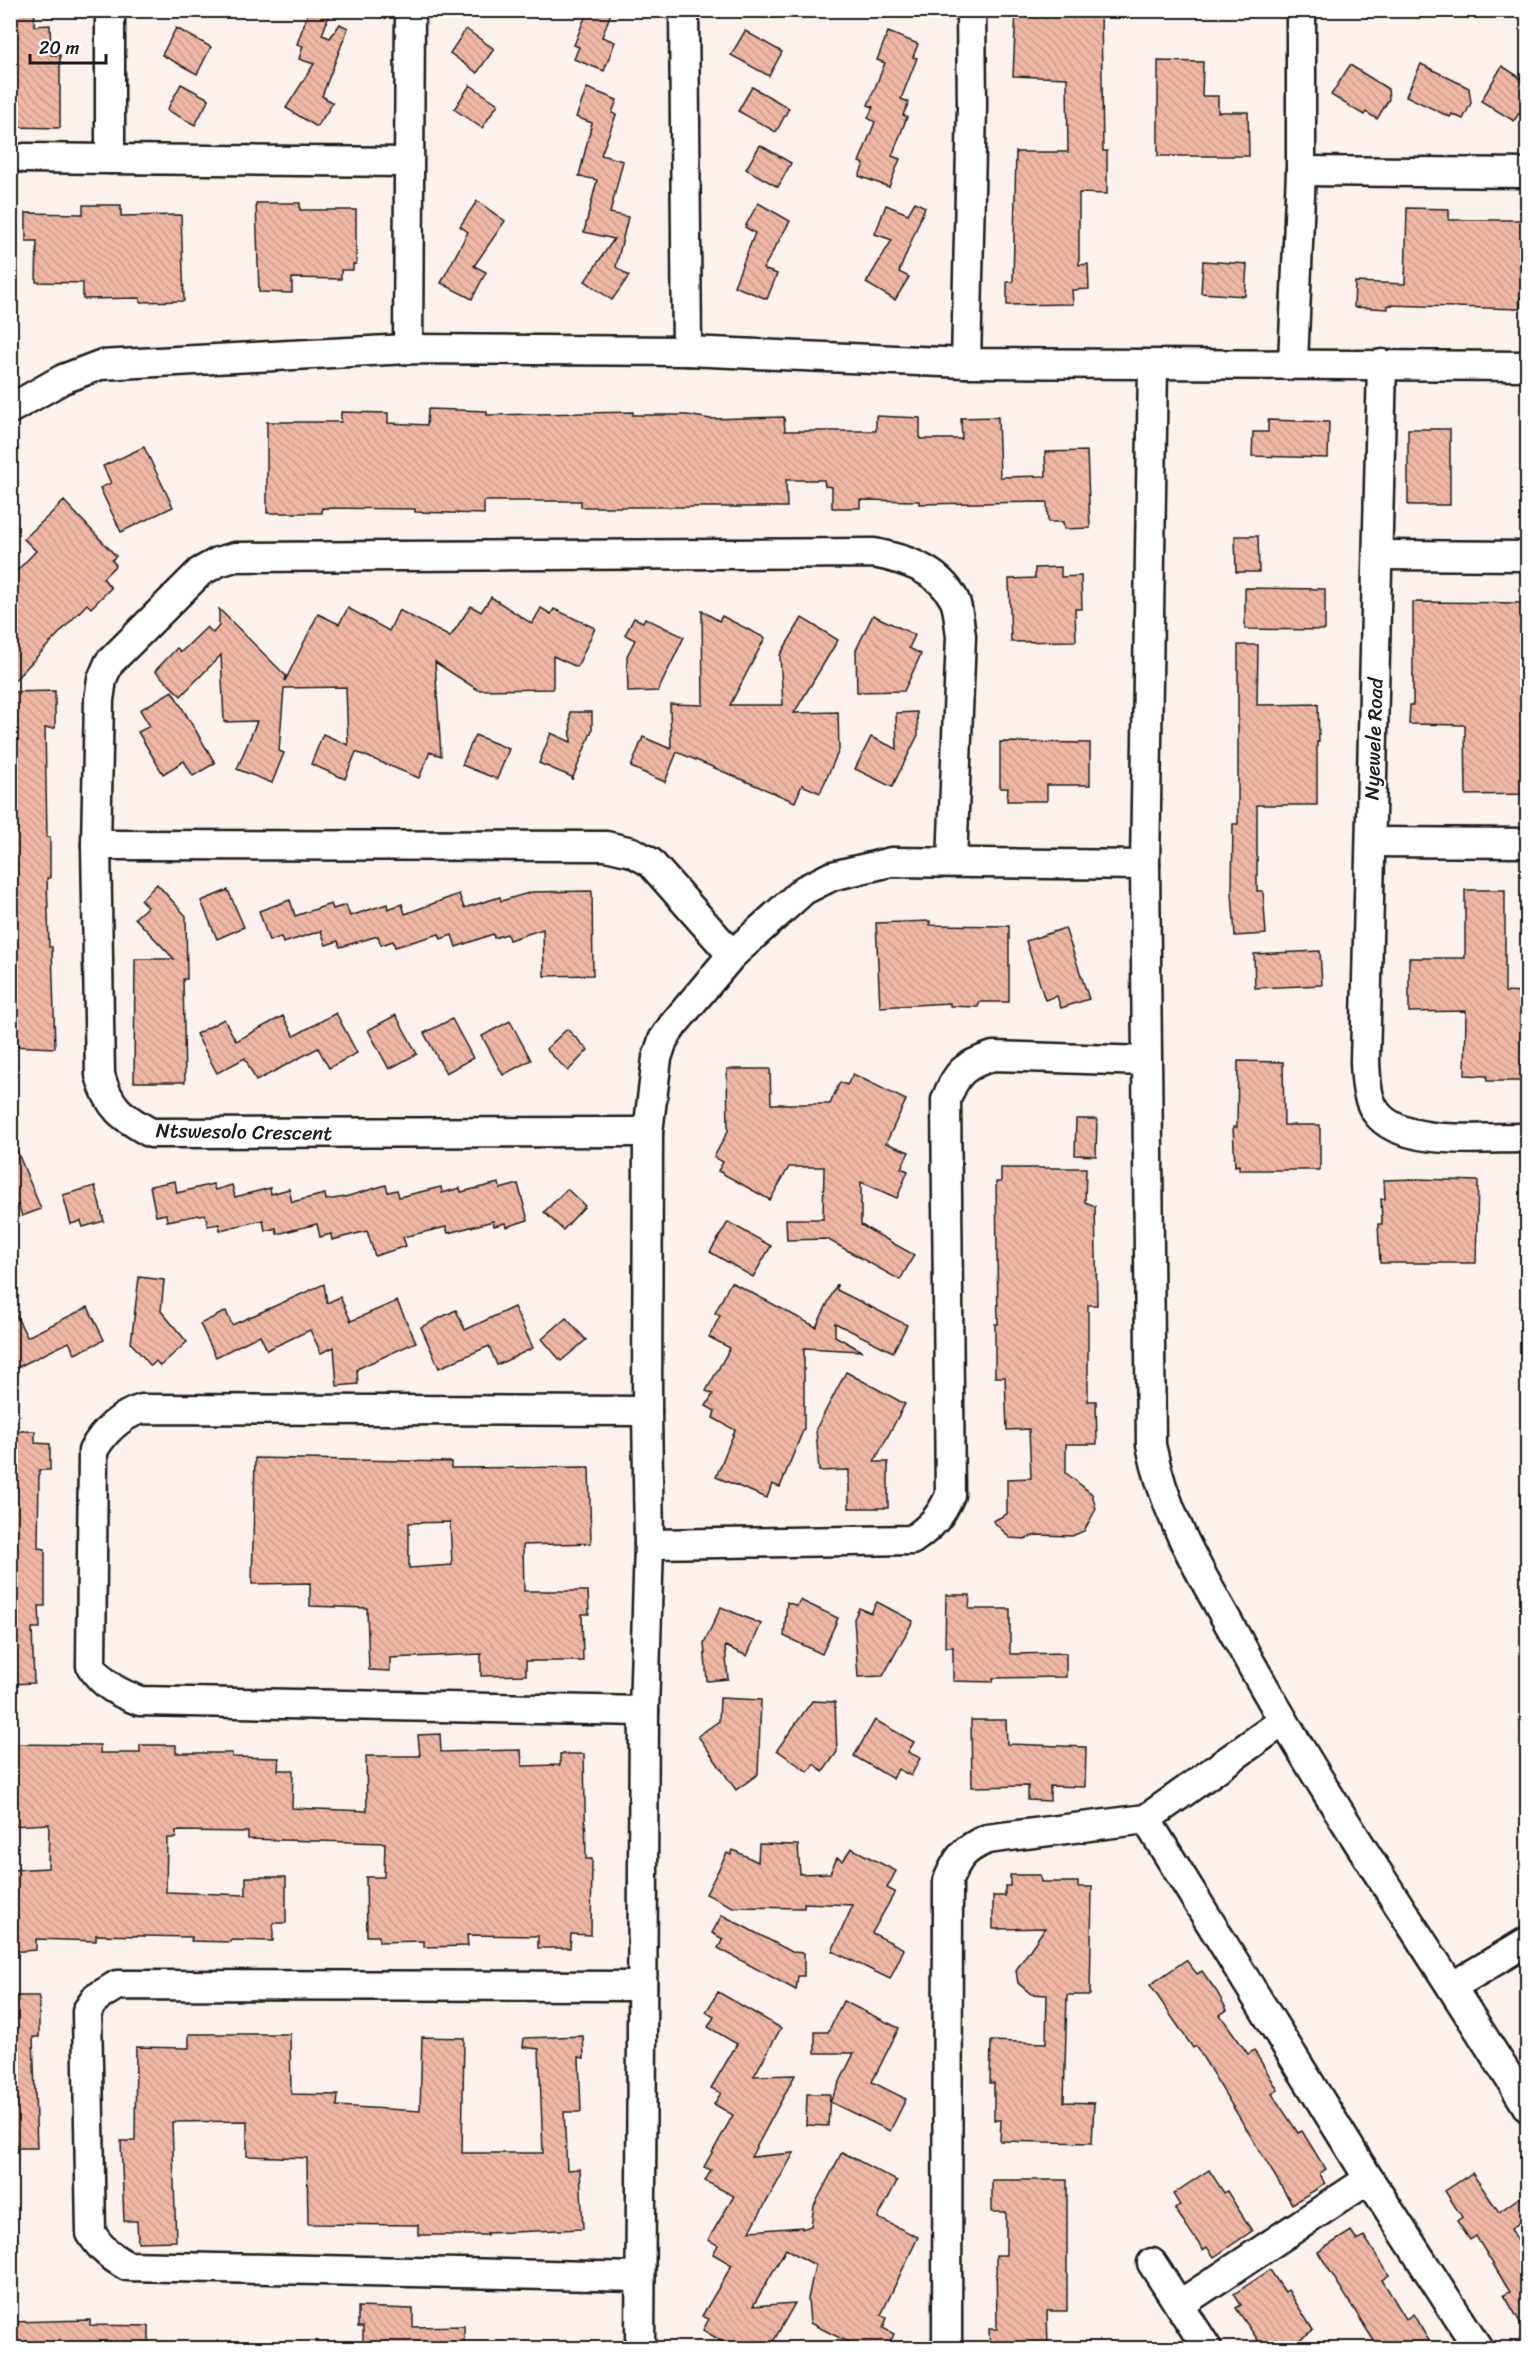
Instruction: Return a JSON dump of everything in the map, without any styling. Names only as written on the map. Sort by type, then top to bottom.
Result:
[{"type":"street","points":[[110,10],[110,159]]},
{"type":"street","points":[[408,349],[410,10]]},
{"type":"street","points":[[684,10],[687,351]]},
{"type":"street","points":[[966,363],[972,106],[971,10]]},
{"type":"street","points":[[1293,363],[1301,171],[1301,10]]},
{"type":"street","points":[[25,158],[408,162]]},
{"type":"street","points":[[1301,171],[1527,174]]},
{"type":"street","points":[[10,409],[63,379],[100,365],[408,349],[687,351],[966,363],[1153,366],[1293,363],[1527,366]]},
{"type":"street","name":"Nyewele Road","points":[[1382,364],[1365,1062],[1367,1088],[1376,1112],[1395,1127],[1420,1136],[1527,1138]]},
{"type":"street","points":[[1153,366],[1145,865],[1151,1445],[1155,1467],[1174,1525],[1282,1722],[1453,1986],[1527,2108]]},
{"type":"street","name":"Ntswesolo Crescent","points":[[648,1132],[151,1133],[124,1118],[106,1096],[100,1075],[96,845],[99,700],[102,679],[109,663],[200,572],[218,562],[235,557],[874,553],[907,560],[933,576],[954,599],[961,636],[952,862]]},
{"type":"street","points":[[1379,555],[1527,556]]},
{"type":"street","points":[[1371,842],[1527,843]]},
{"type":"street","points":[[96,845],[606,846],[632,852],[650,862],[732,955]]},
{"type":"street","points":[[640,2349],[644,1711],[649,1544],[648,1132],[657,1058],[663,1040],[732,955],[804,890],[832,876],[891,862],[1145,865]]},
{"type":"street","points":[[649,1544],[912,1540],[932,1526],[944,1511],[950,1494],[946,1100],[954,1078],[971,1063],[993,1056],[1146,1061]]},
{"type":"street","points":[[644,1711],[140,1701],[118,1693],[100,1680],[91,1666],[93,1451],[101,1437],[131,1412],[142,1409],[647,1411]]},
{"type":"street","points":[[948,2349],[948,1880],[955,1863],[969,1847],[987,1839],[1146,1819],[1282,1722]]},
{"type":"street","points":[[1146,1819],[1369,2179],[1478,2349]]},
{"type":"street","points":[[1453,1986],[1527,1941]]},
{"type":"street","points":[[640,2277],[127,2266],[112,2258],[99,2246],[92,2233],[87,2011],[96,1998],[117,1985],[642,1986]]},
{"type":"street","points":[[1179,2305],[1369,2179]]},
{"type":"street","points":[[1152,2263],[1207,2349]]},
{"type":"building","points":[[10,10],[35,10],[34,26],[50,25],[51,55],[60,55],[60,128],[10,127]]},
{"type":"building","points":[[309,10],[331,10],[322,35],[330,38],[340,24],[348,28],[322,96],[333,103],[317,127],[286,108],[314,64],[299,59],[303,46],[297,44]]},
{"type":"building","points":[[588,10],[612,10],[602,37],[615,42],[604,71],[574,59],[579,47],[574,45]]},
{"type":"building","points":[[1016,10],[1101,10],[1103,151],[1107,151],[1107,194],[1079,193],[1079,265],[1088,264],[1089,289],[1072,290],[1073,304],[1007,305],[1007,282],[1013,282],[1016,152],[1068,152],[1067,78],[1013,76]]},
{"type":"building","points":[[176,28],[211,47],[197,74],[162,55]]},
{"type":"building","points":[[466,29],[494,49],[477,73],[450,53]]},
{"type":"building","points":[[745,31],[782,52],[769,76],[731,55]]},
{"type":"building","points":[[888,32],[918,44],[913,57],[917,58],[901,99],[909,102],[903,115],[907,117],[892,156],[900,159],[889,187],[859,176],[864,164],[859,162],[875,122],[868,118],[873,107],[868,105],[885,63],[877,60]]},
{"type":"building","points":[[1158,61],[1203,62],[1202,96],[1218,96],[1218,112],[1248,112],[1249,156],[1158,156]]},
{"type":"building","points":[[1421,64],[1469,88],[1471,103],[1463,119],[1452,114],[1450,117],[1406,96]]},
{"type":"building","points":[[1350,65],[1388,89],[1389,99],[1377,119],[1366,112],[1364,115],[1331,95]]},
{"type":"building","points":[[1502,66],[1527,82],[1527,118],[1519,113],[1514,121],[1481,101]]},
{"type":"building","points":[[181,84],[209,99],[195,125],[167,110]]},
{"type":"building","points":[[470,85],[498,104],[482,128],[454,109]]},
{"type":"building","points":[[752,87],[789,108],[776,132],[738,111]]},
{"type":"building","points":[[587,88],[617,100],[612,113],[616,115],[601,155],[623,161],[610,213],[628,217],[616,267],[629,276],[612,300],[585,281],[614,239],[584,232],[597,180],[579,176],[592,123],[576,117]]},
{"type":"building","points":[[760,145],[791,163],[778,187],[746,169]]},
{"type":"building","points":[[477,201],[505,221],[474,266],[486,272],[472,299],[441,283],[468,232],[460,226]]},
{"type":"building","points":[[915,202],[925,207],[899,272],[909,277],[895,300],[866,283],[892,240],[875,234],[886,205],[908,214]]},
{"type":"building","points":[[256,203],[300,203],[300,210],[356,210],[356,264],[353,264],[353,270],[341,270],[341,279],[292,278],[292,293],[259,292]]},
{"type":"building","points":[[758,203],[790,221],[763,269],[777,274],[767,299],[734,286],[755,233],[745,227]]},
{"type":"building","points":[[83,205],[121,205],[121,216],[181,215],[184,301],[140,302],[140,298],[83,299],[83,283],[36,282],[37,241],[26,241],[26,213],[83,214]]},
{"type":"building","points":[[1407,208],[1449,209],[1449,220],[1527,220],[1527,297],[1520,298],[1520,309],[1388,305],[1388,309],[1354,307],[1355,282],[1405,284]]},
{"type":"building","points":[[1203,261],[1247,264],[1245,296],[1201,293]]},
{"type":"building","points":[[428,409],[487,411],[487,415],[633,412],[633,415],[687,415],[711,419],[784,417],[785,431],[876,431],[876,416],[920,418],[920,439],[962,439],[961,418],[998,417],[1000,477],[1046,476],[1045,452],[1087,451],[1090,528],[1064,529],[1063,522],[1048,522],[1047,502],[919,504],[919,501],[860,500],[860,508],[832,508],[832,487],[825,486],[824,480],[786,480],[787,507],[581,507],[581,501],[484,501],[484,514],[415,512],[415,509],[322,508],[322,513],[267,513],[267,422],[341,422],[341,412],[388,413],[388,423],[427,425]]},
{"type":"building","points":[[1268,420],[1329,422],[1328,458],[1252,456],[1253,432],[1268,432]]},
{"type":"building","points":[[1408,429],[1450,429],[1450,505],[1408,505]]},
{"type":"building","points":[[144,447],[173,507],[121,532],[100,488],[111,483],[103,466]]},
{"type":"building","points":[[64,501],[116,556],[112,560],[116,565],[103,578],[111,588],[91,608],[87,604],[10,685],[10,578],[36,551],[24,539]]},
{"type":"building","points":[[1235,536],[1258,536],[1259,572],[1236,572]]},
{"type":"building","points":[[1061,567],[1061,577],[1081,576],[1082,609],[1075,609],[1076,641],[1011,642],[1009,579],[1035,578],[1035,568]]},
{"type":"building","points":[[1245,588],[1325,589],[1325,630],[1245,629]]},
{"type":"building","points":[[491,597],[532,624],[541,608],[551,614],[554,609],[595,628],[577,667],[553,656],[553,689],[478,690],[435,662],[441,756],[430,752],[419,778],[356,752],[345,779],[311,764],[323,734],[348,745],[346,687],[284,688],[279,751],[284,753],[272,783],[237,769],[257,721],[224,722],[221,655],[181,696],[155,671],[177,648],[181,652],[207,627],[213,633],[219,626],[219,609],[286,676],[285,681],[318,614],[339,624],[348,608],[389,631],[399,610],[450,637],[471,606],[481,612]]},
{"type":"building","points":[[1413,602],[1527,603],[1527,794],[1466,795],[1465,725],[1409,724],[1410,705],[1413,705]]},
{"type":"building","points":[[702,611],[719,621],[722,616],[765,638],[730,705],[783,705],[780,655],[802,618],[838,640],[794,713],[838,712],[839,750],[820,793],[802,785],[795,802],[677,752],[665,782],[631,767],[643,737],[671,749],[670,704],[703,705]]},
{"type":"building","points":[[873,615],[915,635],[909,648],[921,654],[904,691],[857,692],[856,650]]},
{"type":"building","points":[[634,618],[643,622],[645,618],[684,637],[658,691],[628,692],[627,656],[635,640],[625,635]]},
{"type":"building","points":[[1238,645],[1258,645],[1257,705],[1318,704],[1319,742],[1317,742],[1317,805],[1257,805],[1257,891],[1263,891],[1266,934],[1235,936],[1232,892],[1233,824],[1238,824]]},
{"type":"building","points":[[55,691],[55,728],[45,728],[47,837],[50,837],[50,878],[47,878],[49,947],[52,947],[55,1048],[10,1046],[10,692]]},
{"type":"building","points":[[172,691],[215,763],[193,776],[184,761],[163,774],[138,732],[150,726],[140,710]]},
{"type":"building","points":[[570,712],[592,712],[592,730],[572,780],[572,777],[539,763],[551,733],[571,742]]},
{"type":"building","points":[[917,712],[918,735],[892,787],[855,769],[871,737],[897,749],[896,713]]},
{"type":"building","points":[[475,735],[509,749],[497,779],[462,765]]},
{"type":"building","points":[[1000,742],[1090,743],[1090,785],[1047,785],[1047,801],[1007,801],[1008,788],[1000,788]]},
{"type":"building","points":[[157,884],[186,916],[187,979],[183,979],[185,1082],[134,1082],[135,959],[174,959],[135,918],[147,907],[141,900]]},
{"type":"building","points":[[228,890],[244,927],[217,939],[201,901]]},
{"type":"building","points":[[1465,890],[1505,890],[1505,992],[1527,993],[1527,1081],[1487,1081],[1487,1076],[1465,1075],[1466,1011],[1409,1012],[1409,958],[1465,958]]},
{"type":"building","points":[[592,891],[593,975],[544,976],[543,929],[509,940],[507,934],[494,938],[493,934],[456,947],[452,935],[441,939],[439,934],[395,947],[393,941],[381,945],[378,936],[340,947],[338,941],[326,945],[321,931],[283,943],[281,937],[269,941],[259,911],[290,900],[295,916],[331,904],[333,909],[346,905],[350,916],[387,904],[388,909],[402,904],[405,914],[459,894],[464,908],[500,897],[501,901],[532,892]]},
{"type":"building","points":[[930,921],[930,925],[1009,926],[1009,1002],[980,1002],[978,1007],[950,1006],[950,1003],[880,1007],[876,923]]},
{"type":"building","points":[[1065,928],[1089,999],[1061,1008],[1057,996],[1045,1000],[1026,941]]},
{"type":"building","points":[[1320,951],[1322,985],[1255,988],[1254,954]]},
{"type":"building","points":[[336,1013],[357,1053],[329,1068],[318,1048],[256,1081],[245,1058],[217,1073],[196,1034],[224,1019],[236,1041],[283,1016],[294,1036]]},
{"type":"building","points":[[396,1015],[417,1054],[389,1069],[368,1030]]},
{"type":"building","points":[[452,1019],[473,1058],[446,1073],[424,1033]]},
{"type":"building","points":[[510,1021],[531,1060],[503,1075],[482,1036]]},
{"type":"building","points":[[567,1029],[588,1050],[568,1071],[546,1049]]},
{"type":"building","points":[[1238,1061],[1283,1062],[1284,1125],[1320,1125],[1320,1170],[1239,1170],[1239,1165],[1235,1166],[1233,1127],[1237,1127]]},
{"type":"building","points":[[727,1069],[770,1069],[771,1104],[830,1104],[840,1082],[847,1085],[853,1074],[906,1100],[886,1143],[909,1152],[901,1168],[908,1171],[897,1198],[861,1182],[861,1225],[914,1255],[900,1280],[827,1239],[787,1240],[786,1219],[823,1219],[824,1167],[789,1167],[770,1200],[718,1171],[723,1162],[714,1157],[728,1131]]},
{"type":"building","points":[[1076,1119],[1097,1119],[1096,1156],[1075,1155]]},
{"type":"building","points":[[10,1134],[41,1209],[22,1216],[18,1205],[10,1208]]},
{"type":"building","points":[[1001,1168],[1086,1168],[1085,1202],[1095,1206],[1097,1305],[1088,1305],[1088,1401],[1096,1401],[1097,1444],[1066,1444],[1066,1473],[1092,1494],[1096,1509],[1084,1531],[1072,1536],[1036,1535],[1025,1539],[1010,1538],[993,1521],[1007,1514],[1007,1479],[1031,1478],[1029,1429],[1007,1430],[1005,1377],[995,1377],[995,1324],[998,1324],[996,1182],[1001,1182]]},
{"type":"building","points":[[1384,1180],[1478,1181],[1476,1263],[1380,1263],[1378,1224],[1382,1224],[1381,1199],[1385,1199]]},
{"type":"building","points":[[175,1181],[177,1193],[213,1184],[215,1190],[232,1185],[235,1197],[270,1188],[271,1194],[289,1189],[292,1202],[325,1194],[326,1200],[345,1197],[386,1185],[388,1192],[397,1190],[399,1197],[441,1187],[442,1193],[460,1188],[461,1192],[499,1183],[500,1189],[518,1184],[528,1220],[506,1227],[505,1223],[494,1226],[493,1221],[448,1233],[446,1227],[403,1237],[406,1246],[375,1256],[367,1231],[332,1240],[331,1234],[320,1237],[317,1224],[277,1234],[276,1228],[265,1231],[263,1220],[220,1230],[219,1224],[208,1226],[205,1214],[167,1221],[166,1214],[156,1216],[150,1186]]},
{"type":"building","points":[[95,1186],[104,1221],[83,1227],[81,1221],[71,1224],[63,1195]]},
{"type":"building","points":[[567,1189],[585,1206],[563,1230],[544,1212]]},
{"type":"building","points":[[728,1222],[771,1246],[753,1277],[710,1252]]},
{"type":"building","points":[[139,1277],[164,1280],[161,1311],[187,1342],[160,1366],[156,1361],[151,1366],[131,1343]]},
{"type":"building","points":[[731,1282],[816,1327],[837,1284],[837,1290],[907,1325],[893,1352],[835,1323],[835,1336],[862,1351],[804,1348],[804,1428],[780,1487],[772,1484],[767,1498],[716,1477],[735,1430],[713,1418],[715,1411],[706,1406],[713,1394],[706,1391],[730,1348],[709,1337],[720,1316],[715,1313]]},
{"type":"building","points":[[324,1284],[327,1303],[340,1297],[351,1321],[397,1301],[416,1342],[357,1369],[358,1384],[337,1386],[334,1347],[321,1353],[310,1330],[267,1350],[260,1335],[216,1357],[200,1324],[226,1311],[232,1325]]},
{"type":"building","points":[[10,1303],[27,1337],[88,1307],[104,1340],[75,1354],[69,1342],[10,1371]]},
{"type":"building","points":[[514,1307],[533,1348],[497,1365],[489,1346],[439,1368],[421,1327],[456,1310],[465,1330]]},
{"type":"building","points":[[566,1318],[586,1340],[561,1361],[542,1339]]},
{"type":"building","points":[[846,1372],[905,1404],[874,1462],[888,1462],[888,1508],[849,1508],[849,1470],[819,1471],[816,1429]]},
{"type":"building","points":[[10,1431],[35,1431],[35,1443],[50,1444],[50,1470],[39,1470],[38,1548],[45,1549],[45,1606],[39,1606],[40,1628],[32,1628],[34,1683],[10,1684]]},
{"type":"building","points":[[255,1458],[451,1462],[451,1468],[589,1467],[591,1543],[523,1545],[524,1591],[588,1591],[589,1614],[582,1614],[583,1661],[526,1661],[526,1675],[481,1676],[481,1654],[390,1658],[390,1671],[369,1670],[367,1608],[310,1606],[310,1583],[252,1584]],"holes":[[[450,1522],[452,1565],[409,1568],[409,1523]]]},
{"type":"building","points":[[946,1595],[970,1595],[969,1609],[1010,1609],[1010,1654],[1066,1653],[1066,1677],[993,1678],[993,1682],[953,1681],[953,1647],[945,1647]]},
{"type":"building","points":[[800,1600],[838,1618],[822,1654],[784,1636],[787,1602],[797,1606]]},
{"type":"building","points":[[877,1602],[913,1621],[883,1676],[858,1677],[854,1619],[859,1608],[871,1613]]},
{"type":"building","points":[[721,1607],[761,1624],[747,1656],[725,1646],[728,1679],[707,1681],[704,1643]]},
{"type":"building","points":[[720,1698],[761,1700],[758,1774],[736,1790],[698,1736],[719,1721]]},
{"type":"building","points":[[812,1701],[835,1702],[837,1752],[823,1772],[814,1764],[808,1772],[777,1750]]},
{"type":"building","points":[[875,1720],[914,1742],[908,1752],[920,1758],[911,1776],[898,1769],[893,1779],[854,1756]]},
{"type":"building","points":[[971,1720],[1006,1720],[1007,1744],[1086,1747],[1085,1787],[1050,1786],[1050,1801],[1028,1800],[1028,1786],[972,1787]]},
{"type":"building","points":[[440,1734],[441,1752],[521,1750],[522,1766],[560,1765],[560,1754],[584,1754],[586,1859],[592,1859],[591,1935],[571,1934],[570,1948],[538,1948],[538,1936],[467,1935],[468,1946],[424,1947],[424,1941],[379,1942],[379,1936],[367,1936],[366,1877],[384,1877],[385,1843],[248,1839],[248,1832],[176,1831],[176,1838],[167,1838],[166,1892],[246,1895],[246,1877],[286,1877],[286,1923],[273,1923],[273,1941],[191,1941],[192,1937],[96,1935],[96,1941],[36,1939],[36,1950],[10,1952],[10,1870],[48,1868],[49,1824],[10,1826],[10,1744],[100,1745],[100,1753],[140,1753],[140,1745],[176,1745],[176,1753],[232,1753],[232,1757],[279,1758],[278,1770],[293,1770],[292,1808],[367,1811],[366,1756],[420,1756],[418,1735]]},
{"type":"building","points":[[759,1844],[798,1845],[800,1874],[830,1873],[837,1858],[843,1861],[851,1848],[896,1871],[887,1888],[895,1892],[872,1933],[904,1949],[890,1979],[832,1951],[853,1905],[804,1903],[804,1908],[733,1907],[706,1894],[727,1853],[731,1855],[733,1850],[758,1862]]},
{"type":"building","points":[[1010,1875],[1040,1875],[1041,1882],[1078,1882],[1078,1887],[1092,1887],[1090,1995],[1067,1995],[1064,2102],[1094,2103],[1092,2143],[1000,2141],[1001,2120],[994,2120],[994,2083],[990,2083],[991,2041],[1046,2043],[1047,1995],[1031,1994],[1018,1983],[1016,1970],[1045,1928],[993,1929],[993,1896],[1005,1896],[1005,1886],[1010,1886]]},
{"type":"building","points":[[722,1915],[792,1952],[804,1953],[804,1976],[798,1976],[796,1990],[718,1948],[723,1939],[712,1933]]},
{"type":"building","points":[[1186,1960],[1197,1974],[1202,1971],[1217,1992],[1227,2010],[1220,2015],[1248,2054],[1254,2050],[1278,2090],[1272,2094],[1298,2133],[1302,2131],[1326,2170],[1320,2174],[1325,2184],[1292,2204],[1196,2046],[1193,2048],[1150,1985]]},
{"type":"building","points":[[718,1992],[781,2028],[754,2076],[795,2075],[751,2157],[794,2153],[750,2231],[802,2227],[802,2229],[811,2226],[814,2206],[842,2152],[897,2181],[878,2218],[918,2237],[881,2315],[887,2318],[883,2328],[894,2334],[887,2349],[862,2349],[810,2323],[808,2299],[815,2265],[786,2249],[753,2306],[795,2303],[769,2349],[734,2349],[703,2330],[709,2319],[702,2316],[732,2265],[713,2254],[718,2245],[708,2240],[734,2196],[705,2181],[711,2170],[704,2167],[733,2115],[714,2104],[721,2093],[711,2088],[737,2044],[708,2027],[714,2017],[706,2012]]},
{"type":"building","points":[[10,1996],[39,1996],[39,2037],[33,2037],[37,2148],[10,2148]]},
{"type":"building","points":[[843,2001],[899,2028],[872,2082],[906,2099],[890,2131],[830,2102],[854,2053],[815,2053],[815,2032],[828,2032]]},
{"type":"building","points":[[189,2034],[290,2034],[291,2094],[338,2095],[337,2106],[420,2111],[422,2037],[464,2038],[462,2153],[543,2153],[539,2049],[523,2047],[524,2038],[583,2036],[584,2058],[579,2057],[581,2112],[564,2112],[567,2170],[580,2169],[583,2229],[487,2233],[487,2235],[418,2235],[418,2225],[308,2224],[307,2158],[247,2156],[247,2121],[172,2122],[176,2241],[138,2242],[137,2221],[124,2221],[121,2141],[135,2141],[136,2047],[189,2048]]},
{"type":"building","points":[[807,2094],[830,2094],[828,2126],[806,2125]]},
{"type":"building","points":[[1209,2170],[1224,2193],[1227,2191],[1252,2231],[1214,2257],[1207,2247],[1203,2250],[1175,2209],[1180,2205],[1173,2194]]},
{"type":"building","points":[[1472,2173],[1499,2212],[1520,2197],[1527,2208],[1527,2217],[1511,2229],[1527,2256],[1527,2334],[1504,2295],[1510,2292],[1476,2236],[1470,2240],[1457,2221],[1462,2217],[1445,2191]]},
{"type":"building","points":[[992,2180],[1067,2180],[1067,2311],[1047,2311],[1048,2349],[990,2349],[989,2329],[997,2329],[996,2255],[1006,2255],[1006,2212],[992,2212]]},
{"type":"building","points":[[1351,2231],[1357,2240],[1364,2236],[1389,2275],[1382,2280],[1406,2319],[1413,2314],[1434,2349],[1379,2349],[1318,2252]]},
{"type":"building","points":[[1270,2270],[1285,2292],[1288,2290],[1313,2330],[1286,2349],[1264,2349],[1236,2308],[1241,2305],[1234,2294]]},
{"type":"building","points":[[358,2307],[413,2309],[413,2327],[464,2326],[464,2349],[363,2349],[363,2327],[358,2327]]},
{"type":"building","points":[[90,2320],[90,2325],[149,2326],[149,2349],[10,2349],[10,2322]]}]
